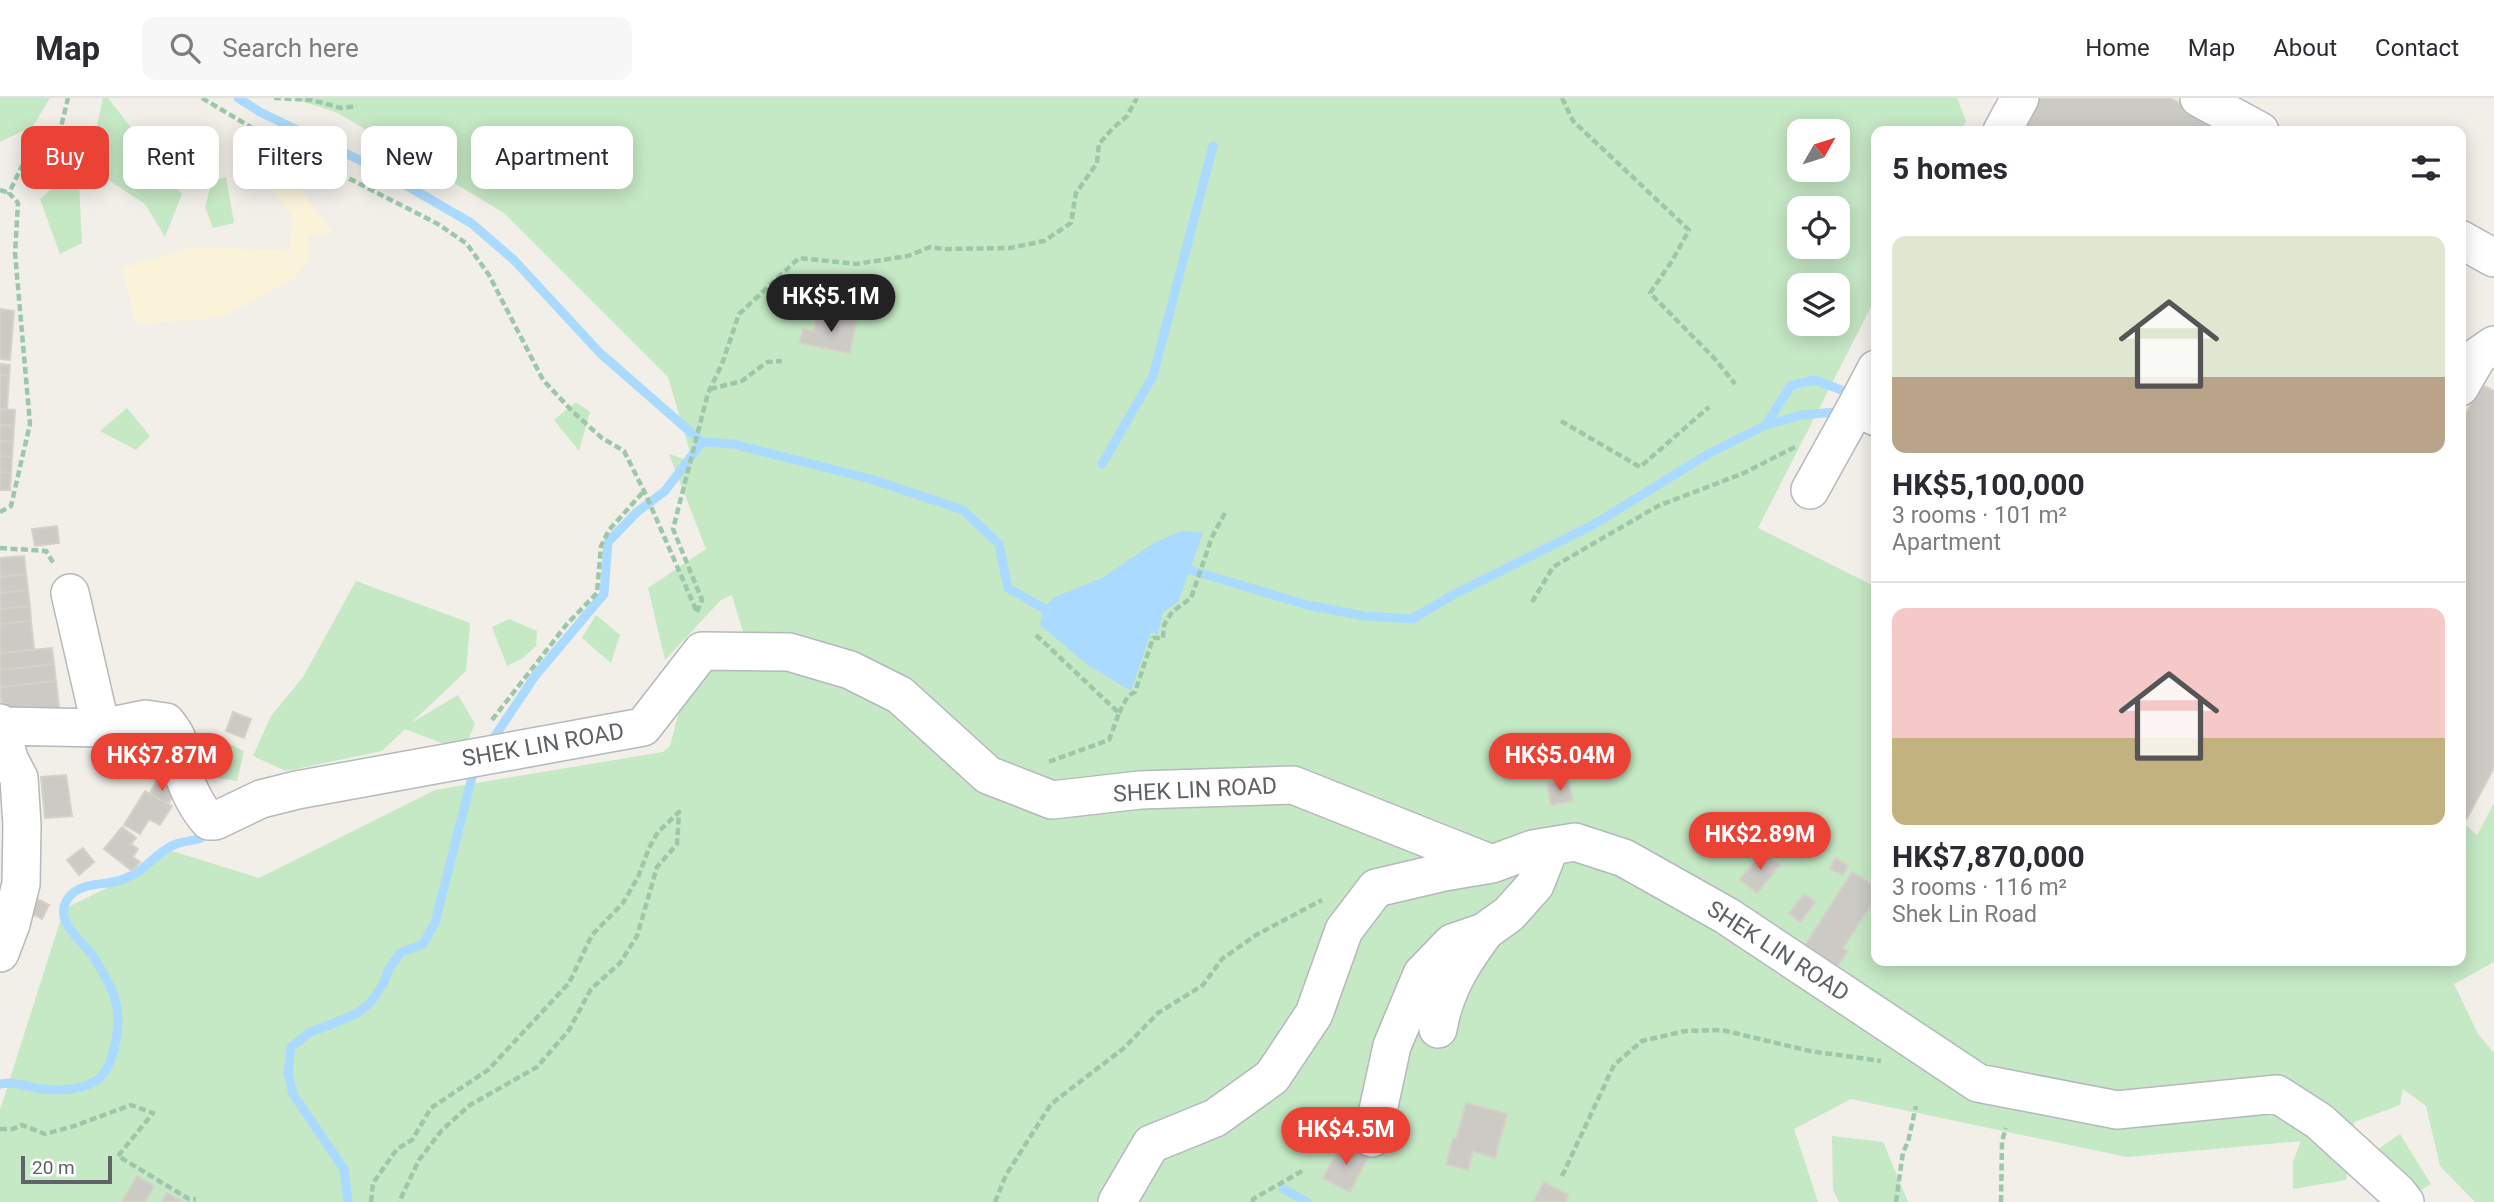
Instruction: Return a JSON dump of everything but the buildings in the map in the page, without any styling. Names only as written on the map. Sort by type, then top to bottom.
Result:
[{"type":"street","points":[[2005,126],[2020,98]]},
{"type":"street","points":[[2199,98],[2251,126]]},
{"type":"street","points":[[2466,242],[2494,258]]},
{"type":"street","points":[[2466,377],[2478,356],[2494,345]]},
{"type":"street","points":[[1810,491],[1866,412],[1871,390]]},
{"type":"street","points":[[0,953],[21,884],[19,778],[9,759],[1,724],[101,728],[70,593]]},
{"type":"street","name":"SHEK LIN ROAD","points":[[101,728],[145,719],[166,722],[180,741],[182,772],[200,808],[209,821],[215,821],[273,796],[643,727],[702,651],[789,652],[850,670],[900,695],[988,775],[1052,800],[1140,790],[1293,785],[1492,864],[1533,849],[1575,842],[1625,858],[1727,916],[1978,1083],[2117,1110],[2277,1094],[2319,1121],[2405,1202]]},
{"type":"street","points":[[1372,1138],[1392,1046],[1422,974],[1452,943],[1484,932],[1509,914],[1535,885],[1550,847]]},
{"type":"street","points":[[1117,1202],[1151,1144],[1215,1118],[1272,1077],[1314,1014],[1344,930],[1376,888],[1492,864]]},
{"type":"street","points":[[1438,1029],[1443,1003],[1463,962],[1484,932]]},
{"type":"path","points":[[9,193],[22,166],[36,147],[61,127],[68,98]]},
{"type":"path","points":[[202,98],[264,135],[438,225],[467,244],[489,275],[542,380],[602,438],[624,451],[697,612],[702,651]]},
{"type":"path","points":[[274,98],[312,100],[341,108],[357,106]]},
{"type":"path","points":[[697,612],[702,600],[673,529],[709,391],[740,314],[799,258],[856,264],[908,256],[930,247],[1010,248],[1044,241],[1071,223],[1076,193],[1097,163],[1099,144],[1111,129],[1127,116],[1137,98]]},
{"type":"path","points":[[1562,98],[1573,121],[1689,230],[1650,293],[1715,359],[1735,384]]},
{"type":"path","points":[[0,190],[9,193],[18,203],[15,253],[30,424],[11,506],[0,512]]},
{"type":"path","points":[[709,391],[743,381],[767,362],[782,361]]},
{"type":"path","points":[[1561,421],[1640,467],[1709,407]]},
{"type":"path","points":[[1532,602],[1553,567],[1658,506],[1744,472]]},
{"type":"path","points":[[474,758],[492,721],[508,699],[567,624],[597,593],[601,546],[609,530],[645,493]]},
{"type":"path","points":[[1083,796],[1045,764],[1109,740],[1119,713],[1129,696],[1135,692],[1153,638],[1163,638],[1164,625],[1172,611],[1191,598],[1212,537],[1225,513]]},
{"type":"path","points":[[0,548],[46,551],[70,593]]},
{"type":"path","points":[[1036,635],[1119,713]]},
{"type":"path","points":[[371,1202],[373,1183],[397,1149],[412,1140],[431,1108],[488,1070],[569,983],[592,935],[623,903],[638,877],[649,848],[659,832],[679,812],[677,844],[657,867],[637,936],[620,962],[591,989],[569,1030],[537,1067],[470,1105],[442,1130],[419,1160],[399,1202]]},
{"type":"path","points":[[995,1202],[1006,1175],[1051,1104],[1124,1048],[1158,1013],[1203,985],[1222,959],[1256,935],[1323,900],[1352,887],[1376,888]]},
{"type":"path","points":[[1562,1176],[1614,1065],[1642,1041],[1685,1031],[1722,1030],[1810,1051],[1891,1062]]},
{"type":"path","points":[[0,1129],[13,1129],[22,1125],[46,1133],[74,1126],[131,1105],[153,1112],[118,1156],[189,1199],[197,1199]]},
{"type":"path","points":[[1896,1202],[1903,1152],[1916,1106]]},
{"type":"path","points":[[2001,1202],[2002,1141],[2006,1128]]},
{"type":"path","points":[[1253,1202],[1253,1199],[1304,1170]]},
{"type":"green space","points":[[0,98],[50,98],[33,126],[21,126],[21,132],[0,142]]},
{"type":"green space","points":[[103,98],[108,98],[130,126],[123,126],[123,189],[178,189],[182,194],[165,237],[145,204],[109,181],[109,126],[97,126]]},
{"type":"green space","points":[[292,98],[1957,98],[1966,121],[1964,126],[1871,126],[1871,307],[1758,528],[1871,584],[1871,966],[2466,966],[2466,825],[2477,835],[2494,803],[2494,962],[2454,984],[2478,1034],[2494,1053],[2494,1202],[2475,1202],[2440,1166],[2426,1106],[2403,1089],[2400,1105],[2354,1122],[2346,1180],[2293,1189],[2293,1162],[2301,1141],[2127,1157],[1851,1099],[1794,1129],[1818,1202],[0,1202],[0,1110],[64,909],[121,881],[169,850],[259,878],[435,790],[663,752],[670,746],[680,708],[728,640],[745,639],[732,595],[721,600],[665,660],[648,588],[706,549],[669,454],[693,462],[668,377],[504,213],[457,185],[457,126],[361,127],[338,113]]},
{"type":"green space","points":[[226,177],[234,223],[213,228],[205,207],[210,189],[219,189],[219,179]]},
{"type":"green space","points":[[51,189],[79,189],[82,243],[60,254],[40,199]]},
{"type":"green space","points":[[576,402],[590,412],[579,451],[554,420]]},
{"type":"green space","points":[[127,408],[150,436],[136,450],[100,431]]},
{"type":"green space","points":[[356,581],[470,623],[466,671],[411,723],[458,695],[475,724],[463,751],[405,729],[382,751],[286,771],[253,756],[271,716],[303,677]]},
{"type":"green space","points":[[596,615],[620,635],[611,663],[582,638]]},
{"type":"green space","points":[[509,619],[537,631],[536,646],[523,658],[507,666],[492,627]]},
{"type":"green space","points":[[220,739],[244,751],[237,781],[219,778],[215,766]]},
{"type":"green space","points":[[2400,1134],[2431,1184],[2401,1202],[2374,1152]]},
{"type":"green space","points":[[1832,1136],[1883,1142],[1908,1202],[1839,1202],[1833,1190]]},
{"type":"sand","points":[[272,189],[299,189],[333,232],[309,236],[308,261],[292,280],[220,318],[137,324],[122,268],[193,247],[290,251],[292,216]]},
{"type":"water","points":[[1181,531],[1203,533],[1178,602],[1163,612],[1158,635],[1151,632],[1131,691],[1088,665],[1040,625],[1043,608],[1055,597],[1102,578],[1154,543]]},
{"type":"waterway","points":[[238,98],[260,112],[378,169],[471,223],[514,260],[600,353],[702,442],[733,444],[874,480],[963,510],[999,544],[1008,588],[1043,608]]},
{"type":"waterway","points":[[1102,464],[1153,376],[1213,146]]},
{"type":"waterway","points":[[1190,570],[1307,605],[1364,616],[1412,619],[1451,596],[1593,525],[1708,454],[1766,425],[1791,385],[1815,380],[1849,393]]},
{"type":"waterway","points":[[1766,425],[1802,415],[1835,412]]},
{"type":"waterway","points":[[489,745],[535,676],[604,594],[608,542],[637,512],[665,491],[702,442]]},
{"type":"waterway","points":[[348,1202],[344,1169],[293,1094],[288,1073],[291,1047],[309,1033],[356,1014],[370,1003],[400,953],[423,944],[435,923],[474,769]]},
{"type":"waterway","points":[[0,1084],[47,1090],[70,1089],[91,1084],[104,1073],[116,1039],[117,1005],[93,956],[66,922],[64,905],[78,890],[124,879],[141,870],[167,848],[206,835]]},
{"type":"waterway","points":[[1283,1189],[1307,1202]]}]
